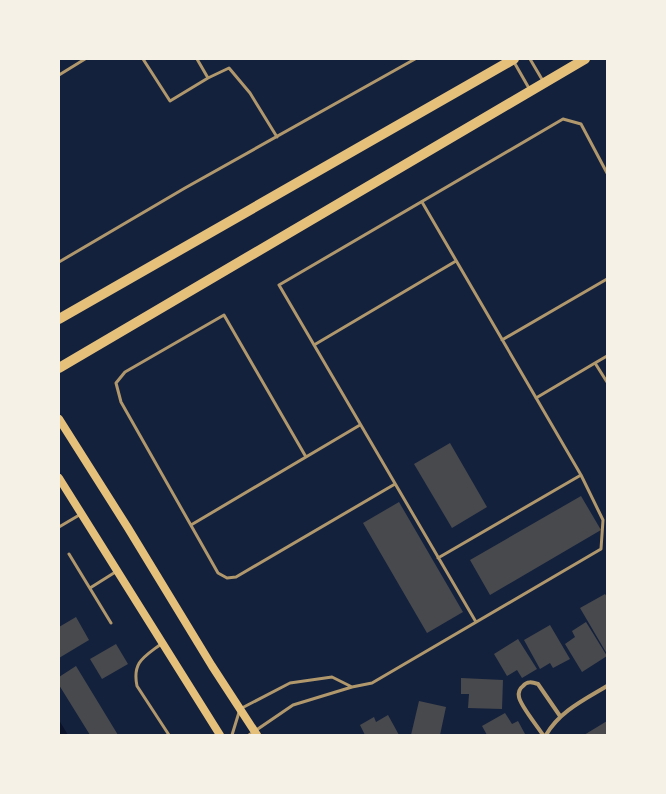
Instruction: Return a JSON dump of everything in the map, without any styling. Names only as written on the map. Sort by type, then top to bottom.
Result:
[{"type":"main road","points":[[59,319],[513,59]]},
{"type":"main road","points":[[59,368],[585,59]]},
{"type":"main road","points":[[59,419],[240,709],[253,734]]},
{"type":"main road","points":[[59,478],[220,735]]},
{"type":"street","points":[[560,716],[538,684],[530,682],[521,687],[519,691],[519,700],[544,735],[560,716],[575,705],[607,686]]},
{"type":"lane","points":[[59,75],[85,59]]},
{"type":"lane","points":[[143,59],[170,101],[208,78],[229,68],[253,98],[277,137]]},
{"type":"lane","points":[[197,59],[208,78]]},
{"type":"lane","points":[[59,262],[185,188],[415,59]]},
{"type":"lane","points":[[513,59],[531,90]]},
{"type":"lane","points":[[530,59],[544,82]]},
{"type":"lane","points":[[476,622],[279,285],[563,119],[581,124],[607,173]]},
{"type":"lane","points":[[253,734],[293,705],[352,687],[372,683],[601,548],[603,520],[581,475],[422,202]]},
{"type":"lane","points":[[314,345],[456,261]]},
{"type":"lane","points":[[502,340],[607,279]]},
{"type":"lane","points":[[306,457],[224,315],[125,372],[116,383],[121,402],[218,573],[227,578],[236,577],[395,484]]},
{"type":"lane","points":[[536,398],[607,356]]},
{"type":"lane","points":[[595,363],[607,382]]},
{"type":"lane","points":[[191,525],[360,424]]},
{"type":"lane","points":[[438,558],[581,475]]},
{"type":"lane","points":[[59,527],[81,514]]},
{"type":"lane","points":[[69,554],[112,623]]},
{"type":"lane","points":[[90,588],[117,572]]},
{"type":"lane","points":[[162,643],[140,660],[136,669],[135,678],[137,686],[169,735]]},
{"type":"lane","points":[[232,735],[240,709],[290,683],[332,677],[352,687]]},
{"type":"water","points":[[59,720],[68,735],[59,735]]},
{"type":"building","points":[[450,443],[487,507],[452,528],[414,464]]},
{"type":"building","points":[[581,496],[601,530],[490,595],[470,560]]},
{"type":"building","points":[[399,502],[463,612],[427,633],[363,523]]},
{"type":"building","points":[[605,594],[607,597],[607,654],[580,608]]},
{"type":"building","points":[[76,617],[89,640],[59,658],[59,627]]},
{"type":"building","points":[[586,622],[607,656],[582,672],[565,644],[575,637],[572,631]]},
{"type":"building","points":[[550,625],[570,659],[553,668],[550,663],[540,669],[524,640]]},
{"type":"building","points":[[518,639],[537,669],[522,678],[517,670],[507,676],[494,654]]},
{"type":"building","points":[[116,644],[128,664],[102,679],[90,659]]},
{"type":"building","points":[[76,666],[118,735],[90,735],[59,685],[59,677]]},
{"type":"building","points":[[461,678],[503,680],[502,709],[468,708],[469,694],[461,694]]},
{"type":"building","points":[[419,701],[446,707],[440,735],[411,735]]},
{"type":"building","points":[[505,713],[512,724],[518,721],[525,734],[487,735],[482,726]]},
{"type":"building","points":[[388,715],[399,735],[365,735],[360,725],[374,717],[376,722]]},
{"type":"building","points":[[607,721],[607,735],[584,735]]}]
